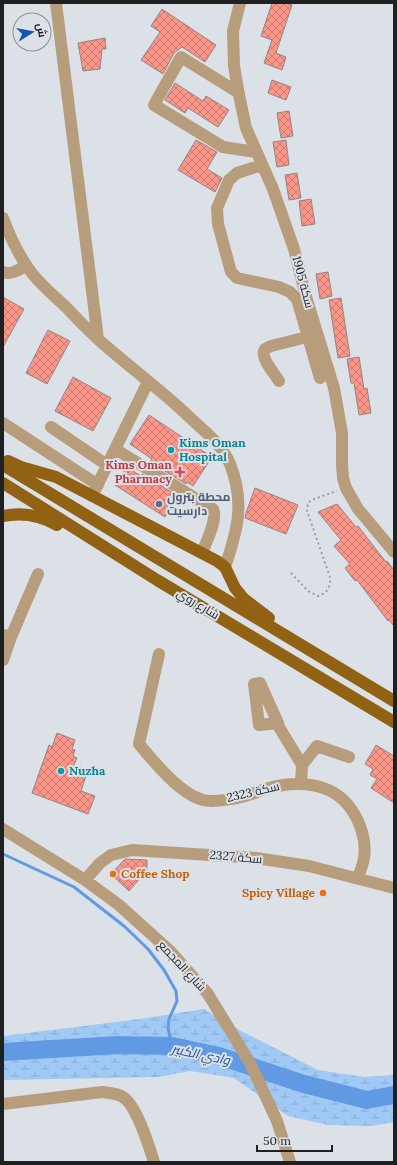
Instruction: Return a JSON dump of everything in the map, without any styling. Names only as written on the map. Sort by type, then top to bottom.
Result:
[{"type":"main road","points":[[3,459],[21,467],[56,477],[202,553],[225,567],[235,588],[244,600],[285,629],[309,650]]},
{"type":"main road","name":"شارع روي","points":[[3,466],[394,701]]},
{"type":"main road","name":"شارع روي","points":[[3,483],[157,580],[394,722]]},
{"type":"main road","points":[[3,516],[28,514],[49,520],[101,552],[157,580]]},
{"type":"street","points":[[56,3],[98,339]]},
{"type":"street","name":"سكة 1905","points":[[240,3],[232,31],[234,66],[246,128],[273,189],[294,249],[307,300],[313,336],[334,388],[342,433],[343,478],[346,488],[358,509],[394,552]]},
{"type":"street","points":[[239,93],[181,57],[154,105],[224,147],[256,152]]},
{"type":"street","points":[[262,165],[237,173],[229,180],[218,208],[219,231],[231,272],[237,278],[279,287],[290,292],[297,299],[313,336],[320,378]]},
{"type":"street","points":[[3,218],[8,232],[31,272],[98,339],[172,401],[215,442],[226,456],[237,488],[239,516],[231,550],[225,567]]},
{"type":"street","points":[[3,272],[10,274],[18,271],[26,265]]},
{"type":"street","points":[[279,381],[264,359],[263,355],[265,350],[271,346],[313,336]]},
{"type":"street","points":[[92,496],[148,382]]},
{"type":"street","points":[[3,423],[98,485]]},
{"type":"street","points":[[51,427],[107,466]]},
{"type":"street","points":[[115,449],[213,509],[215,512],[215,519],[202,553]]},
{"type":"street","points":[[3,660],[7,636],[38,574]]},
{"type":"street","name":"سكة 2323","points":[[159,654],[139,744],[175,783],[189,793],[203,800],[215,800],[250,795],[265,788],[301,783],[330,790],[340,796],[350,807],[358,820],[363,835],[364,856],[358,878]]},
{"type":"street","points":[[278,722],[302,765],[301,783]]},
{"type":"street","points":[[302,765],[317,746],[349,757]]},
{"type":"street","name":"شارع المجمع","points":[[3,829],[85,880],[119,906],[171,952],[208,994],[250,1063],[277,1121],[290,1162]]},
{"type":"street","name":"سكة 2327","points":[[85,880],[100,863],[111,855],[132,850],[256,858],[309,866],[394,888]]},
{"type":"street","points":[[3,1104],[102,1092],[116,1094],[124,1098],[131,1106],[145,1134],[154,1162]]},
{"type":"path","points":[[291,573],[308,591],[318,596],[322,595],[329,589],[331,583],[330,577],[307,511],[308,503],[311,500],[346,488]]},
{"type":"green space","points":[[204,1009],[243,1032],[318,1070],[364,1077],[394,1075],[394,1122],[372,1126],[328,1125],[288,1116],[234,1078],[190,1071],[159,1077],[3,1080],[3,1036],[140,1019]]},
{"type":"building","points":[[272,3],[285,3],[292,5],[276,53],[286,57],[282,70],[264,63],[272,40],[261,36]]},
{"type":"building","points":[[162,9],[216,45],[205,62],[182,47],[174,53],[163,74],[141,60],[160,32],[151,26]]},
{"type":"building","points":[[105,38],[106,49],[102,49],[100,69],[83,71],[78,43]]},
{"type":"building","points":[[272,80],[291,87],[286,100],[268,93]]},
{"type":"building","points":[[175,83],[203,101],[206,96],[229,110],[218,127],[188,108],[185,113],[165,100]]},
{"type":"building","points":[[289,111],[293,136],[281,138],[277,113]]},
{"type":"building","points":[[196,140],[217,152],[207,169],[222,178],[215,192],[178,170]]},
{"type":"building","points":[[286,140],[289,165],[277,167],[273,142]]},
{"type":"building","points":[[297,173],[301,198],[289,200],[285,175]]},
{"type":"building","points":[[311,199],[315,224],[302,226],[299,201]]},
{"type":"building","points":[[328,272],[332,296],[320,299],[316,274]]},
{"type":"building","points":[[3,297],[24,309],[3,347]]},
{"type":"building","points":[[341,298],[350,356],[338,358],[329,300]]},
{"type":"building","points":[[48,330],[70,341],[47,384],[26,373]]},
{"type":"building","points":[[359,357],[364,389],[367,388],[371,413],[359,415],[354,383],[351,383],[347,359]]},
{"type":"building","points":[[73,377],[111,398],[93,431],[55,411]]},
{"type":"building","name":"Kims Oman Hospital","points":[[149,415],[212,457],[193,486],[187,482],[186,484],[150,462],[152,459],[130,444]]},
{"type":"building","name":"محطة بترول دارسيت","points":[[127,467],[141,476],[142,474],[178,496],[165,517],[115,485]]},
{"type":"building","points":[[255,488],[298,505],[286,534],[245,518]]},
{"type":"building","points":[[337,504],[356,527],[358,526],[394,570],[394,626],[389,620],[388,621],[357,580],[355,581],[345,568],[350,564],[334,546],[341,540],[318,512]]},
{"type":"building","name":"Nuzha","points":[[57,733],[75,740],[72,749],[75,750],[73,756],[77,758],[74,765],[83,768],[81,774],[86,776],[81,791],[95,796],[88,814],[32,793],[49,745],[52,747]]},
{"type":"building","points":[[376,745],[394,756],[394,803],[371,788],[377,779],[370,775],[373,769],[365,764]]},
{"type":"building","points":[[125,859],[147,860],[147,874],[144,874],[129,891],[111,874]]},
{"type":"waterway","points":[[3,854],[74,887],[124,926],[148,949],[164,970],[176,991],[177,1001],[169,1019],[168,1028],[172,1046]]},
{"type":"waterway","name":"وادي الكبير","points":[[3,1052],[118,1045],[172,1046],[219,1056],[304,1084],[367,1100],[394,1095]]},
{"type":"place","name":"Kims Oman Hospital","points":[[171,450]]},
{"type":"place","name":"Kims Oman Pharmacy","points":[[180,472]]},
{"type":"place","name":"محطة بترول دارسيت","points":[[159,504]]},
{"type":"place","name":"Nuzha","points":[[61,771]]},
{"type":"place","name":"Coffee Shop","points":[[113,874]]},
{"type":"place","name":"Spicy Village","points":[[323,893]]}]
